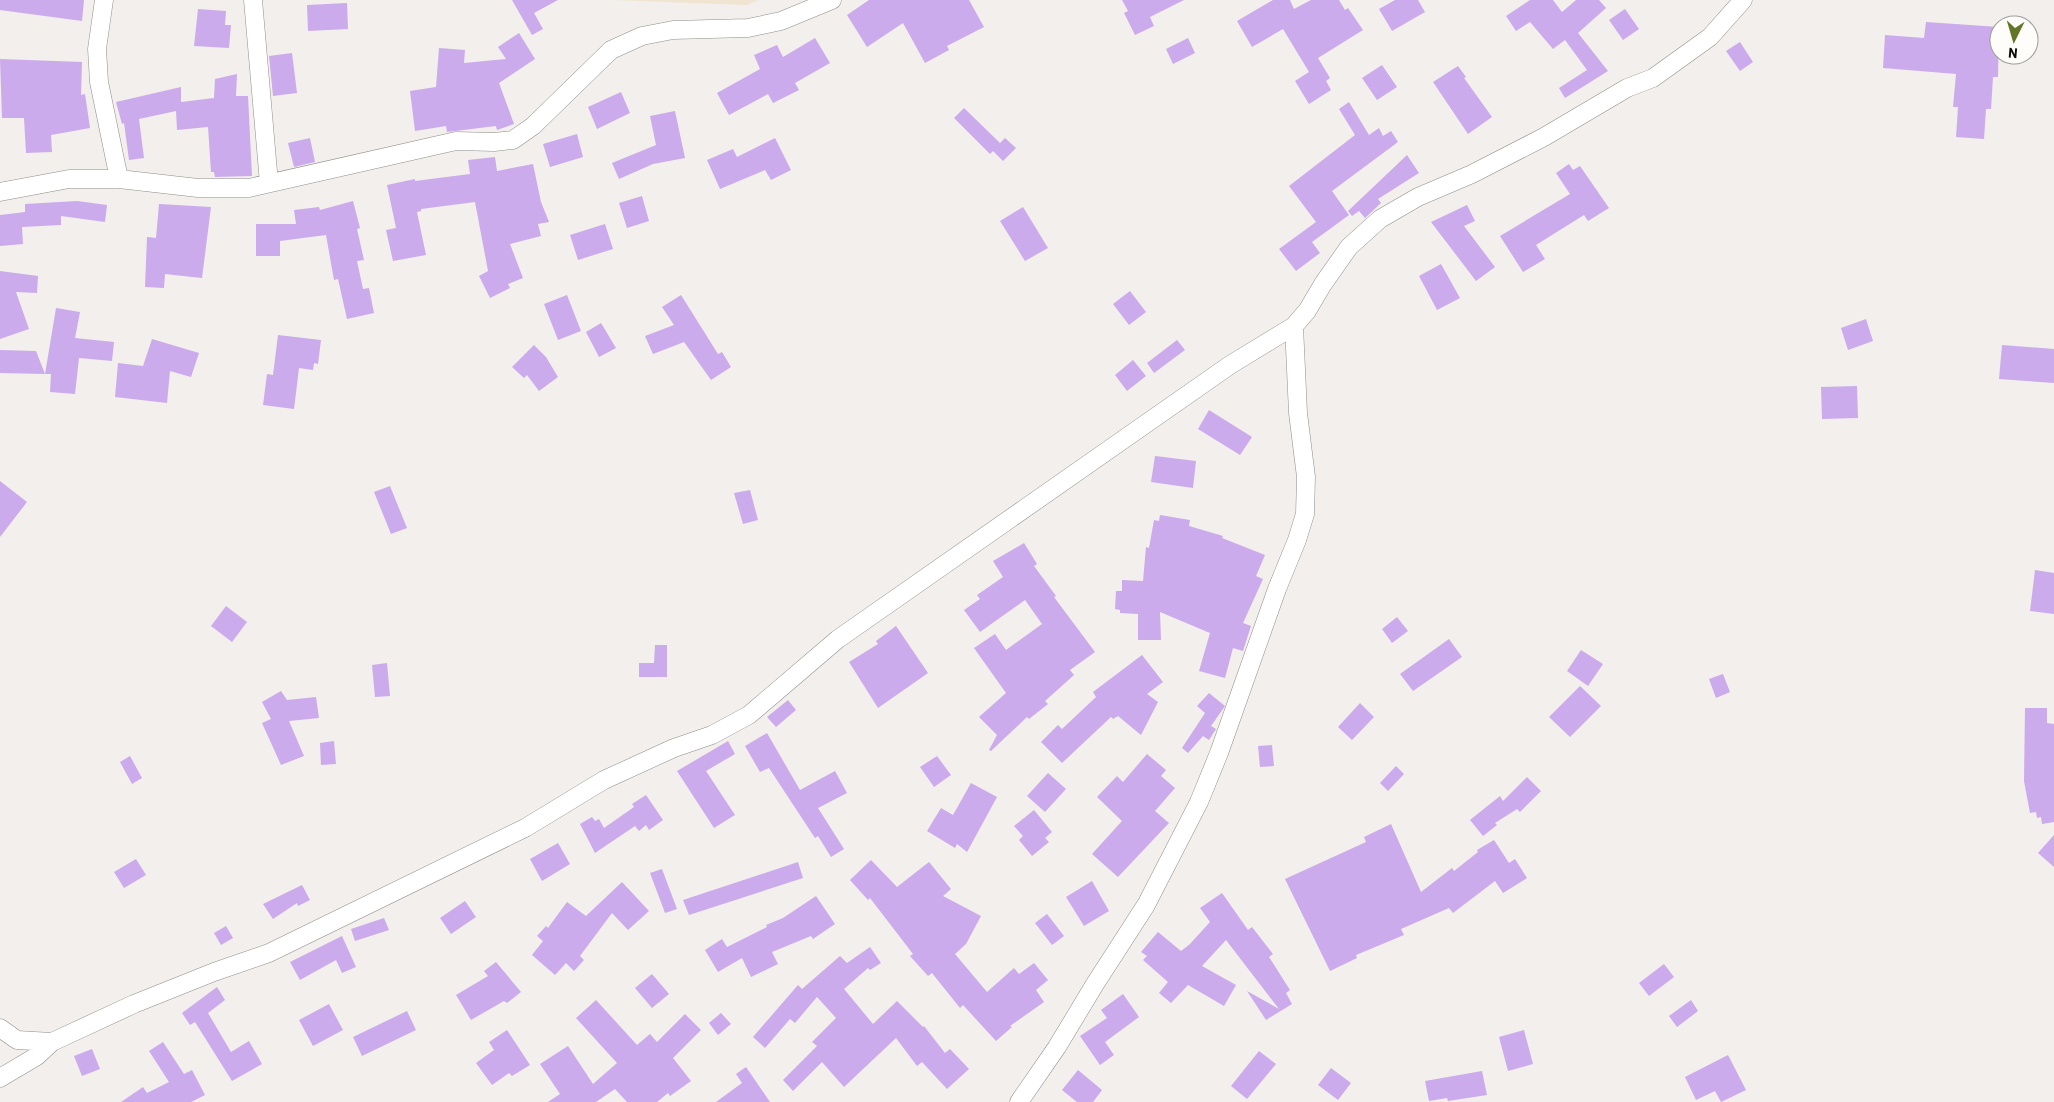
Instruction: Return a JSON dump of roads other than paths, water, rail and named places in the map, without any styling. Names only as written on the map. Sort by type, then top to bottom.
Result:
[{"type":"street","points":[[104,0],[97,49],[99,82],[119,178]]},
{"type":"street","points":[[253,0],[269,183]]},
{"type":"street","points":[[0,192],[69,179],[119,178],[198,188],[249,188],[456,141],[494,142],[513,140],[533,126],[611,50],[642,36],[673,30],[748,28],[780,21],[832,0]]},
{"type":"street","points":[[0,1078],[37,1056],[52,1042],[134,1004],[214,972],[269,953],[525,828],[604,780],[674,748],[712,735],[749,715],[838,639],[1230,365],[1294,326],[1307,311],[1349,247],[1380,219],[1418,197],[1472,174],[1544,136],[1627,88],[1653,78],[1710,37],[1743,0]]},
{"type":"street","points":[[1018,1102],[1057,1047],[1094,984],[1146,905],[1198,802],[1219,753],[1277,589],[1297,540],[1305,514],[1306,478],[1298,413],[1294,326]]},
{"type":"street","points":[[0,1028],[17,1040],[52,1042]]}]
